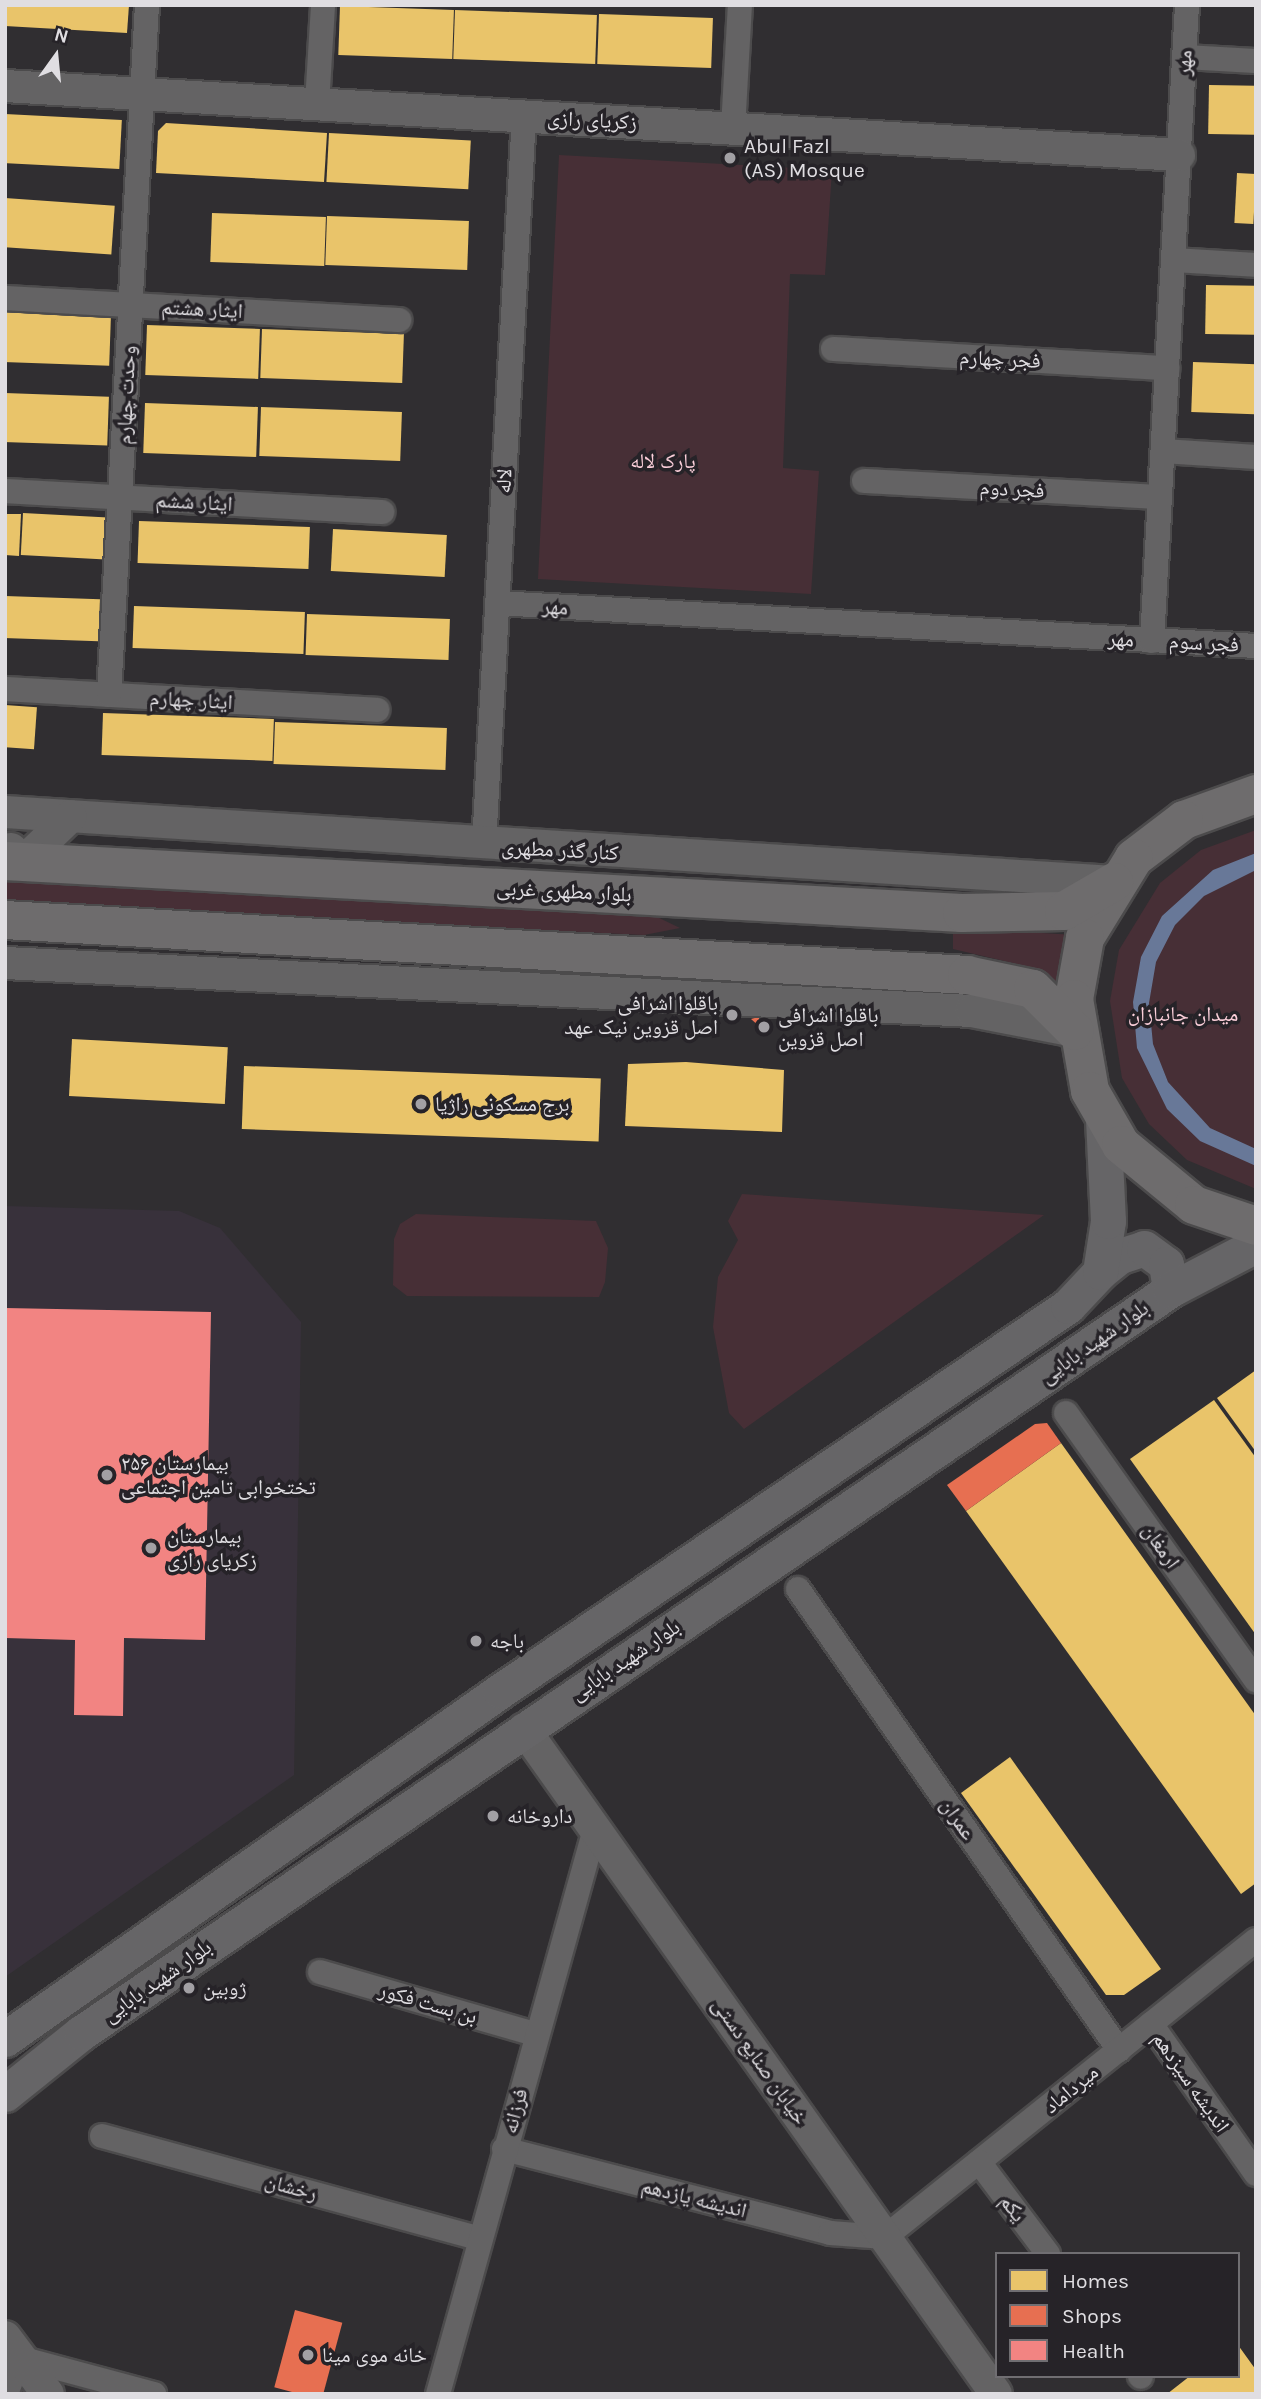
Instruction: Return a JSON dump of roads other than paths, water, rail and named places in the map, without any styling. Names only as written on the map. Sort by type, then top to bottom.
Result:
[{"type":"main road","points":[[1100,1272],[1108,1222],[1104,1120],[1075,1031],[1077,968],[1114,882],[1184,820],[1256,794]]},
{"type":"main road","name":"بلوار مطهری غربی","points":[[11,855],[896,909],[1064,911],[1114,882]]},
{"type":"main road","points":[[892,969],[906,945],[896,909]]},
{"type":"main road","points":[[5,920],[892,969],[1033,989],[1075,1031]]},
{"type":"main road","points":[[1104,1120],[1167,1189],[1256,1226]]},
{"type":"main road","name":"بلوار شهید بابایی","points":[[5,2094],[81,2033],[524,1728],[1170,1290],[1256,1245]]},
{"type":"main road","name":"بلوار شهید بابایی","points":[[5,2039],[500,1691],[1068,1306],[1100,1272],[1120,1256],[1144,1248],[1166,1264],[1170,1290]]},
{"type":"street","name":"وحدت چهارم","points":[[109,695],[147,5]]},
{"type":"street","points":[[317,104],[323,5]]},
{"type":"street","points":[[733,129],[740,5]]},
{"type":"street","name":"مهر","points":[[497,603],[1152,640],[1187,5]]},
{"type":"street","points":[[1184,57],[1256,61]]},
{"type":"street","name":"زکریای رازی","points":[[5,86],[1179,155]]},
{"type":"street","name":"لاله","points":[[484,845],[524,117]]},
{"type":"street","points":[[1173,260],[1256,265]]},
{"type":"street","name":"ایثار هشتم","points":[[5,298],[399,320]]},
{"type":"street","name":"فجر چهارم","points":[[833,349],[1167,368]]},
{"type":"street","points":[[1163,451],[1256,457]]},
{"type":"street","name":"فجر دوم","points":[[864,481],[1160,497]]},
{"type":"street","name":"ایثار ششم","points":[[5,491],[382,512]]},
{"type":"street","name":"فجر سوم","points":[[1152,640],[1256,646]]},
{"type":"street","name":"ایثار چهارم","points":[[5,689],[377,710]]},
{"type":"street","name":"کنار گذر مطهری","points":[[5,812],[484,845],[1114,882]]},
{"type":"street","points":[[11,855],[71,816]]},
{"type":"street","points":[[5,963],[972,1011],[1075,1031]]},
{"type":"street","name":"ارمغان","points":[[1066,1413],[1256,1680]]},
{"type":"street","name":"عمران","points":[[798,1588],[1119,2050]]},
{"type":"street","name":"خیابان صنایع دستی","points":[[524,1728],[996,2394]]},
{"type":"street","name":"فرزانه","points":[[438,2394],[536,2034],[596,1829]]},
{"type":"street","name":"میرداماد","points":[[885,2237],[1256,1940]]},
{"type":"street","name":"بن بست فكور","points":[[320,1972],[536,2034]]},
{"type":"street","name":"اندیشه سیزدهم","points":[[1151,2024],[1256,2174]]},
{"type":"street","name":"رخشان","points":[[102,2136],[480,2239]]},
{"type":"street","name":"اندیشه یازدهم","points":[[504,2150],[830,2234],[885,2237]]},
{"type":"street","name":"یکم","points":[[979,2162],[1046,2252]]},
{"type":"street","points":[[6,2394],[13,2347]]},
{"type":"street","points":[[13,2347],[48,2394]]},
{"type":"street","points":[[13,2347],[154,2394]]},
{"type":"water","points":[[1256,853],[1256,870],[1204,896],[1175,925],[1156,962],[1149,1003],[1153,1044],[1168,1082],[1210,1128],[1256,1149],[1256,1166],[1200,1141],[1167,1109],[1137,1048],[1133,1002],[1141,957],[1162,916],[1213,870]]},
{"type":"place","name":"Abul Fazl (AS) Mosque","points":[[730,158]]},
{"type":"place","name":"باقلوا اشرافی اصل قزوین نیک عهد","points":[[732,1015]]},
{"type":"place","name":"باقلوا اشرافی اصل قزوین","points":[[764,1027]]},
{"type":"place","name":"برج مسکونی راژیا","points":[[421,1104]]},
{"type":"place","name":"بیمارستان ۲۵۶ تختخوابی تامین اجتماعی","points":[[107,1475]]},
{"type":"place","name":"بیمارستان زکریای رازی","points":[[151,1548]]},
{"type":"place","name":"باجه","points":[[476,1641]]},
{"type":"place","name":"داروخانه","points":[[493,1816]]},
{"type":"place","name":"ژوبین","points":[[189,1988]]},
{"type":"place","name":"خانه موی مینا","points":[[308,2355]]},
{"type":"park label","name":"پارک لاله","points":[[663,461]]},
{"type":"park label","name":"میدان جانبازان","points":[[1183,1014]]}]
